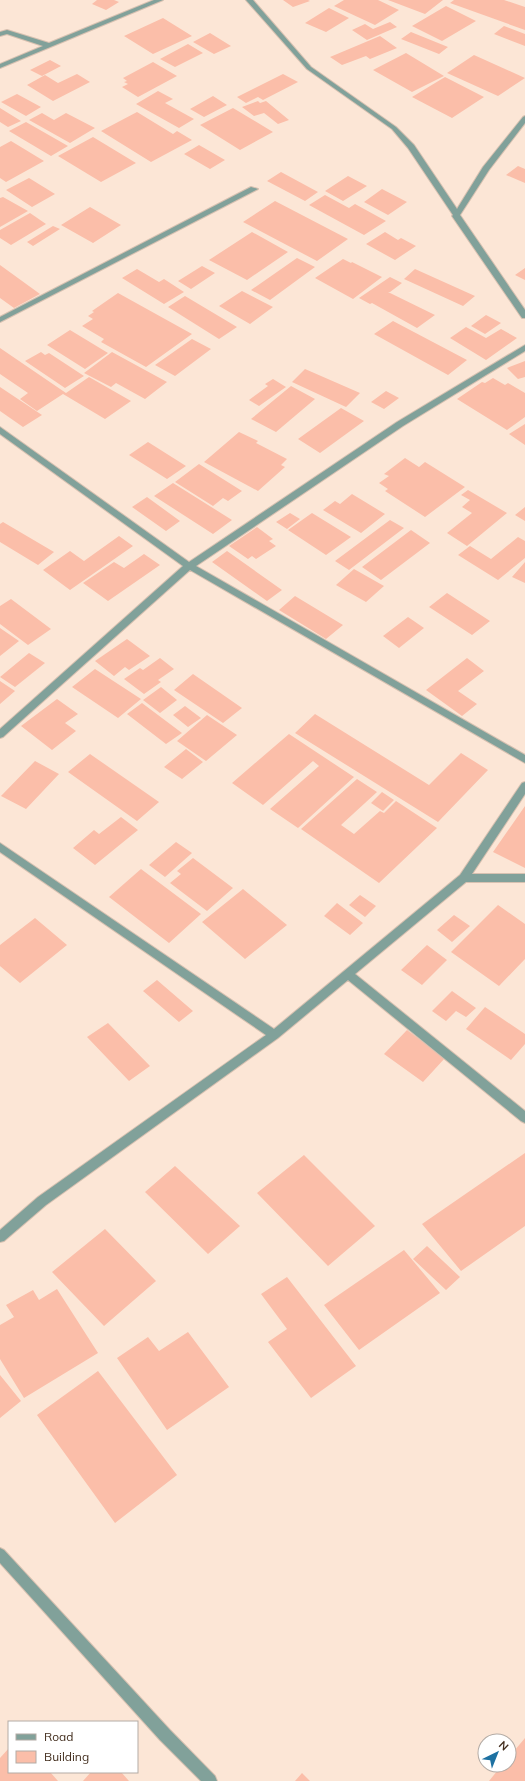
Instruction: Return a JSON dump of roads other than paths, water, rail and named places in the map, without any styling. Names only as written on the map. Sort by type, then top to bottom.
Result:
[{"type":"street","points":[[0,66],[160,0]]},
{"type":"street","points":[[249,0],[309,68],[394,128],[411,147],[456,216],[525,316]]},
{"type":"street","points":[[0,34],[7,32],[50,46]]},
{"type":"street","points":[[456,216],[486,169],[525,118]]},
{"type":"street","points":[[0,320],[254,189]]},
{"type":"street","points":[[0,734],[189,566],[400,424],[525,348]]},
{"type":"street","points":[[0,430],[189,566],[525,759]]},
{"type":"street","points":[[0,1237],[42,1201],[274,1035],[464,878],[525,786]]},
{"type":"street","points":[[0,847],[274,1035]]},
{"type":"street","points":[[464,878],[525,878]]},
{"type":"street","points":[[348,974],[525,1118]]},
{"type":"street","points":[[0,1554],[165,1735],[210,1781]]}]
